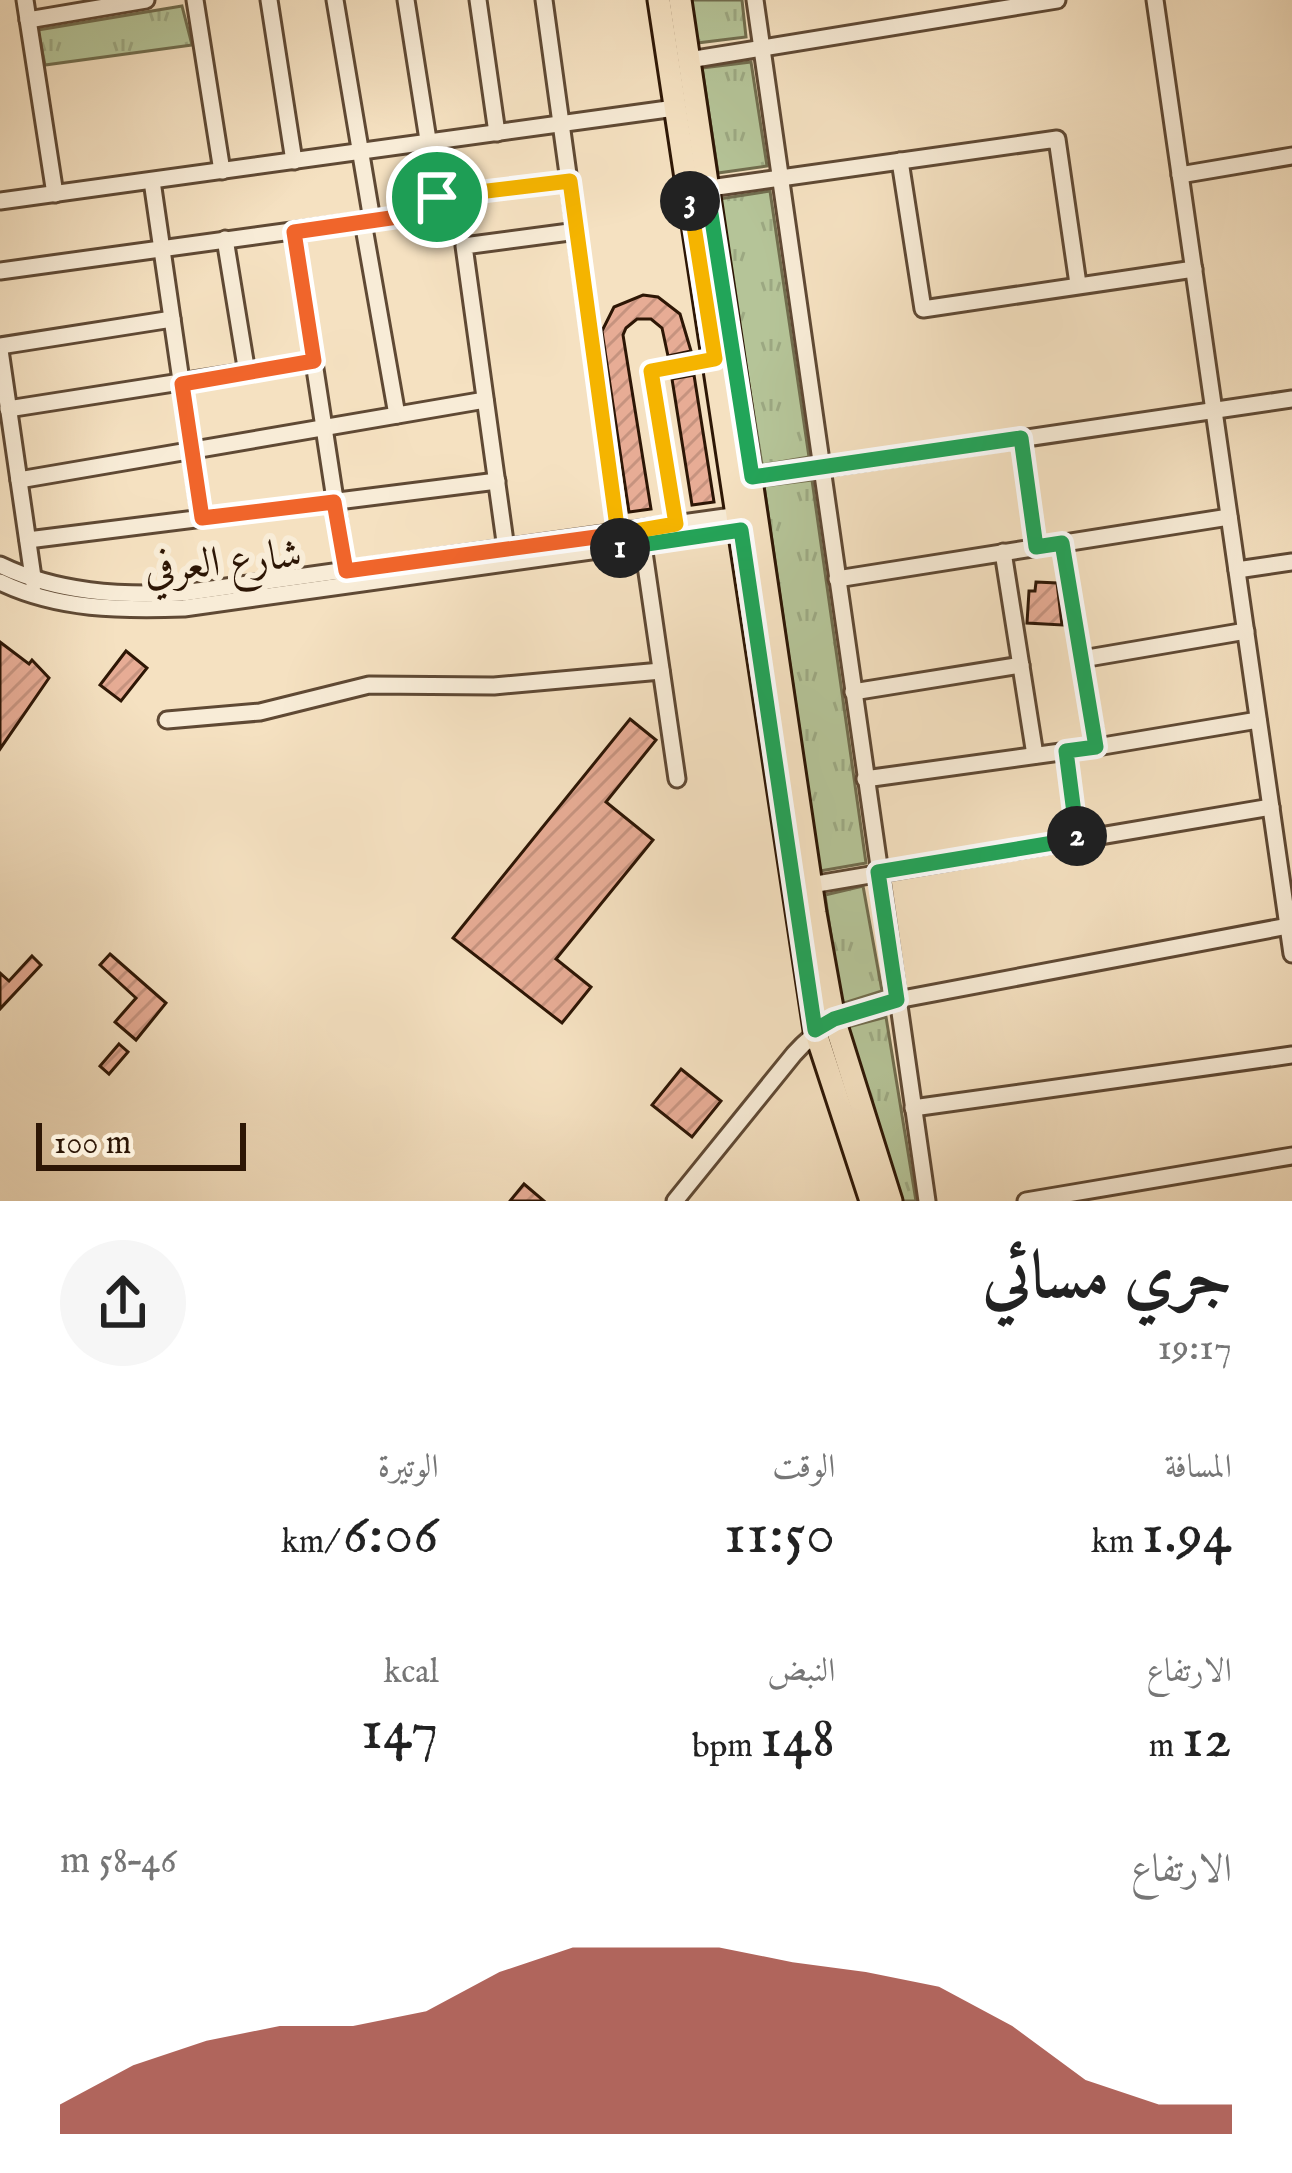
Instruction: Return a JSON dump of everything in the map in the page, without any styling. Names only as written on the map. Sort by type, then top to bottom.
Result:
[{"type":"main road","points":[[659,0],[675,108],[698,190],[752,477],[811,885],[825,1025],[891,1201]]},
{"type":"main road","points":[[680,0],[715,359],[740,522],[825,1025],[871,1201]]},
{"type":"street","points":[[25,0],[55,194]]},
{"type":"street","points":[[28,20],[146,0]]},
{"type":"street","points":[[195,0],[222,171]]},
{"type":"street","points":[[269,0],[294,161]]},
{"type":"street","points":[[335,0],[397,415]]},
{"type":"street","points":[[0,271],[439,211],[406,0]]},
{"type":"street","points":[[478,0],[496,133]]},
{"type":"street","points":[[544,0],[619,541]]},
{"type":"street","points":[[755,0],[927,1201]]},
{"type":"street","points":[[688,60],[1057,0]]},
{"type":"street","points":[[675,1201],[825,1025],[897,1000],[1290,938],[1284,845],[1271,807],[1155,0]]},
{"type":"street","points":[[0,201],[675,108]]},
{"type":"street","points":[[698,190],[1057,139],[1078,284]]},
{"type":"street","points":[[1180,175],[1292,156]]},
{"type":"street","points":[[900,161],[923,309],[1193,269]]},
{"type":"street","points":[[152,181],[202,518]]},
{"type":"street","points":[[437,197],[570,181]]},
{"type":"street","points":[[506,549],[464,246],[577,231]]},
{"type":"street","points":[[294,232],[346,571]]},
{"type":"street","points":[[225,239],[248,373]]},
{"type":"street","points":[[35,590],[0,348],[172,320]]},
{"type":"street","points":[[676,524],[651,371],[715,359]]},
{"type":"street","points":[[8,410],[314,361]]},
{"type":"street","points":[[752,477],[1292,399]]},
{"type":"street","points":[[19,480],[485,400]]},
{"type":"street","points":[[1021,438],[1036,547]]},
{"type":"street","points":[[28,540],[496,481]]},
{"type":"street","points":[[837,579],[1229,517]]},
{"type":"street","name":"شارع العرفي","points":[[0,582],[118,610],[184,608],[619,541],[676,524],[740,522]]},
{"type":"street","name":"شارع العرفي","points":[[0,566],[35,590],[119,596],[183,593],[506,549],[619,541],[643,545],[740,522]]},
{"type":"street","points":[[1062,543],[1096,747]]},
{"type":"street","points":[[643,545],[677,779]]},
{"type":"street","points":[[1003,553],[1035,755]]},
{"type":"street","points":[[1237,570],[1292,562]]},
{"type":"street","points":[[1082,659],[1246,631]]},
{"type":"street","points":[[853,692],[1021,665]]},
{"type":"street","points":[[167,721],[260,712],[369,685],[494,686],[661,671]]},
{"type":"street","points":[[865,779],[1258,720]]},
{"type":"street","points":[[1066,751],[1077,839]]},
{"type":"street","points":[[811,885],[1271,807]]},
{"type":"street","points":[[913,1108],[1292,1055]]},
{"type":"street","points":[[1026,1201],[1292,1156]]},
{"type":"green space","points":[[691,0],[742,0],[746,37],[697,43]]},
{"type":"green space","points":[[182,6],[192,45],[45,65],[38,30]]},
{"type":"green space","points":[[751,62],[767,166],[718,173],[702,68]]},
{"type":"green space","points":[[770,191],[809,457],[762,465],[719,199]]},
{"type":"green space","points":[[812,480],[866,863],[820,871],[764,486]]},
{"type":"green space","points":[[863,886],[882,991],[841,1004],[825,895]]},
{"type":"green space","points":[[886,1017],[916,1201],[901,1201],[848,1027]]},
{"type":"building","points":[[643,295],[658,297],[680,314],[691,351],[668,356],[662,328],[651,319],[637,319],[623,335],[651,509],[629,512],[602,331],[614,307]]},
{"type":"building","points":[[694,375],[714,502],[692,505],[672,379]]},
{"type":"building","points":[[1036,582],[1057,583],[1062,625],[1027,623],[1029,591],[1035,591]]},
{"type":"building","points":[[0,642],[29,664],[32,660],[49,678],[0,749]]},
{"type":"building","points":[[126,651],[147,668],[121,701],[100,685]]},
{"type":"building","points":[[630,719],[656,740],[606,802],[653,840],[556,959],[591,987],[562,1023],[453,938]]},
{"type":"building","points":[[110,954],[166,1003],[136,1040],[115,1022],[136,998],[100,965]]},
{"type":"building","points":[[32,956],[41,965],[0,1009],[0,973],[9,981]]},
{"type":"building","points":[[119,1044],[128,1052],[109,1074],[100,1066]]},
{"type":"building","points":[[681,1069],[721,1101],[692,1137],[652,1105]]},
{"type":"building","points":[[524,1184],[544,1201],[510,1201]]},
{"type":"route","points":[[437,197],[439,211],[294,232],[314,361],[182,384],[202,518],[334,502],[346,571],[618,534],[620,548],[741,530],[815,1030],[834,1019],[897,1000],[878,872],[1077,839],[1066,751],[1096,747],[1062,543],[1036,547],[1021,438],[752,477],[707,188],[688,191],[715,359],[651,371],[676,524],[618,534],[570,181],[437,197]]}]
